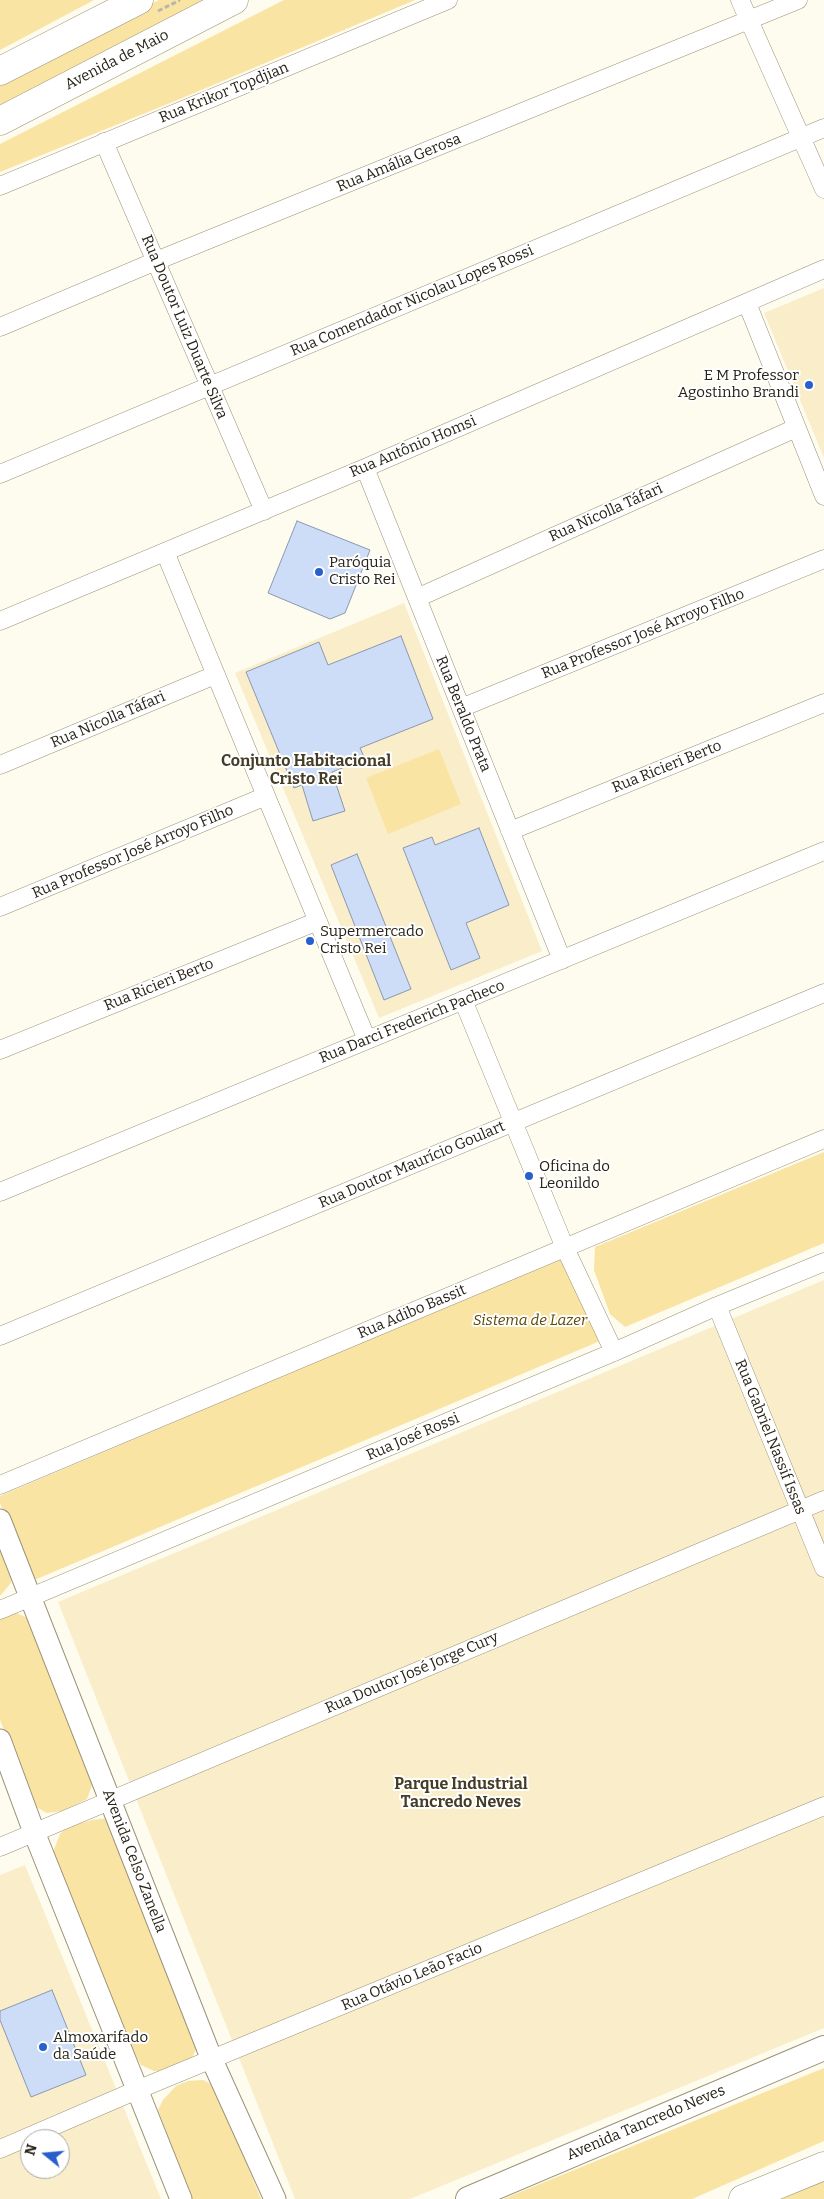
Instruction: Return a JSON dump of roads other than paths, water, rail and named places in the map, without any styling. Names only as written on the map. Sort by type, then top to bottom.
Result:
[{"type":"main road","points":[[0,71],[139,0]]},
{"type":"main road","name":"Avenida de Maio","points":[[0,120],[234,0]]},
{"type":"main road","name":"Avenida Tancredo Neves","points":[[468,2199],[824,2048]]},
{"type":"main road","points":[[743,2199],[824,2166]]},
{"type":"street","name":"Rua Krikor Topdjian","points":[[0,186],[448,0]]},
{"type":"street","points":[[740,0],[824,189]]},
{"type":"street","name":"Rua Amália Gerosa","points":[[0,327],[156,261],[798,0]]},
{"type":"street","name":"Rua Comendador Nicolau Lopes Rossi","points":[[0,474],[824,128]]},
{"type":"street","name":"Rua Doutor Luiz Duarte Silva","points":[[104,142],[264,511]]},
{"type":"street","name":"Rua Antônio Homsi","points":[[0,621],[366,468],[824,269]]},
{"type":"street","points":[[747,303],[824,496]]},
{"type":"street","name":"Rua Nicolla Táfari","points":[[417,598],[796,428]]},
{"type":"street","name":"Rua Beraldo Prata","points":[[366,468],[562,960]]},
{"type":"street","points":[[165,552],[367,1040]]},
{"type":"street","name":"Rua Professor José Arroyo Filho","points":[[461,708],[824,559]]},
{"type":"street","name":"Rua Nicolla Táfari","points":[[0,765],[215,675]]},
{"type":"street","name":"Rua Ricieri Berto","points":[[510,831],[824,703]]},
{"type":"street","name":"Rua Professor José Arroyo Filho","points":[[0,907],[266,796]]},
{"type":"street","name":"Rua Darci Frederich Pacheco","points":[[0,1192],[824,851]]},
{"type":"street","name":"Rua Ricieri Berto","points":[[0,1050],[318,921]]},
{"type":"street","name":"Rua Doutor Maurício Goulart","points":[[0,1336],[824,993]]},
{"type":"street","points":[[463,1000],[566,1248],[614,1352]]},
{"type":"street","name":"Rua Adibo Bassit","points":[[0,1485],[824,1139]]},
{"type":"street","name":"Rua José Rossi","points":[[0,1610],[824,1262]]},
{"type":"street","name":"Rua Gabriel Nassif Issas","points":[[717,1306],[824,1568]]},
{"type":"street","name":"Rua Doutor José Jorge Cury","points":[[0,1847],[824,1500]]},
{"type":"street","name":"Avenida Celso Zanella","points":[[0,1520],[212,2060],[275,2199]]},
{"type":"street","points":[[0,1740],[34,1832],[181,2199]]},
{"type":"street","name":"Rua Otávio Leão Facio","points":[[0,2149],[137,2090],[824,1806]]},
{"type":"place","name":"E M Professor Agostinho Brandi","points":[[809,385]]},
{"type":"place","name":"Paróquia Cristo Rei","points":[[319,572]]},
{"type":"place","name":"Supermercado Cristo Rei","points":[[310,941]]},
{"type":"place","name":"Oficina do Leonildo","points":[[529,1176]]},
{"type":"place","name":"Almoxarifado da Saúde","points":[[43,2047]]},
{"type":"district","name":"Conjunto Habitacional Cristo Rei","points":[[306,771]]},
{"type":"district","name":"Parque Industrial Tancredo Neves","points":[[461,1794]]},
{"type":"park label","name":"Sistema de Lazer","points":[[530,1321]]}]
